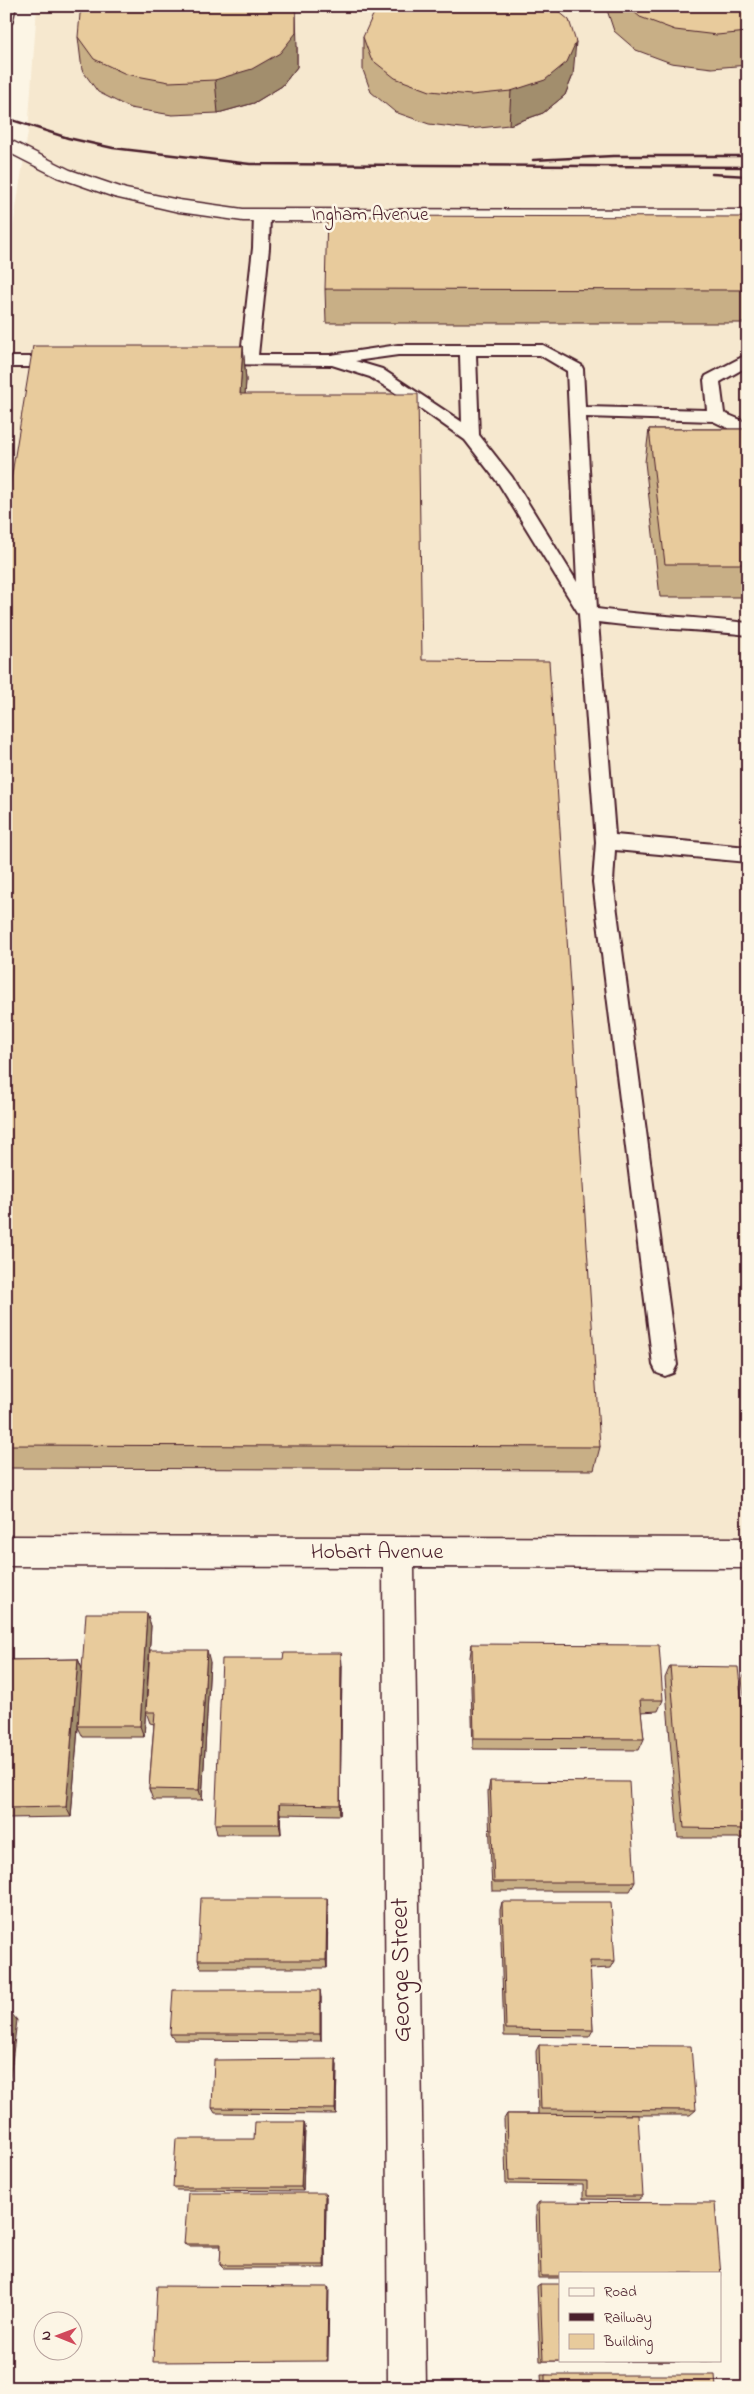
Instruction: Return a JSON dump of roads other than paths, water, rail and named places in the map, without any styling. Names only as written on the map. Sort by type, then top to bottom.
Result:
[{"type":"street","points":[[6,19],[8,6]]},
{"type":"street","name":"Ingham Avenue","points":[[6,143],[38,163],[84,183],[174,207],[262,215],[748,216]]},
{"type":"street","name":"Hobart Avenue","points":[[6,1551],[748,1553]]},
{"type":"street","name":"George Street","points":[[398,1553],[407,2388]]},
{"type":"lane","points":[[248,359],[261,248],[262,215]]},
{"type":"lane","points":[[199,361],[248,359],[331,360],[398,350],[543,350],[575,369],[588,614],[606,842],[603,882],[665,1366]]},
{"type":"lane","points":[[468,350],[470,436]]},
{"type":"lane","points":[[716,416],[712,380],[748,359]]},
{"type":"lane","points":[[331,360],[376,373],[426,404],[470,436],[506,481],[588,614]]},
{"type":"lane","points":[[6,362],[73,362]]},
{"type":"lane","points":[[578,412],[716,416],[742,428],[748,428]]},
{"type":"lane","points":[[588,614],[645,622],[707,624],[748,629]]},
{"type":"lane","points":[[606,842],[748,855]]},
{"type":"railway","points":[[6,118],[68,138],[113,148],[250,164],[748,167]]},
{"type":"railway","points":[[533,160],[613,156],[748,156]]},
{"type":"railway","points":[[712,174],[748,176]]}]
